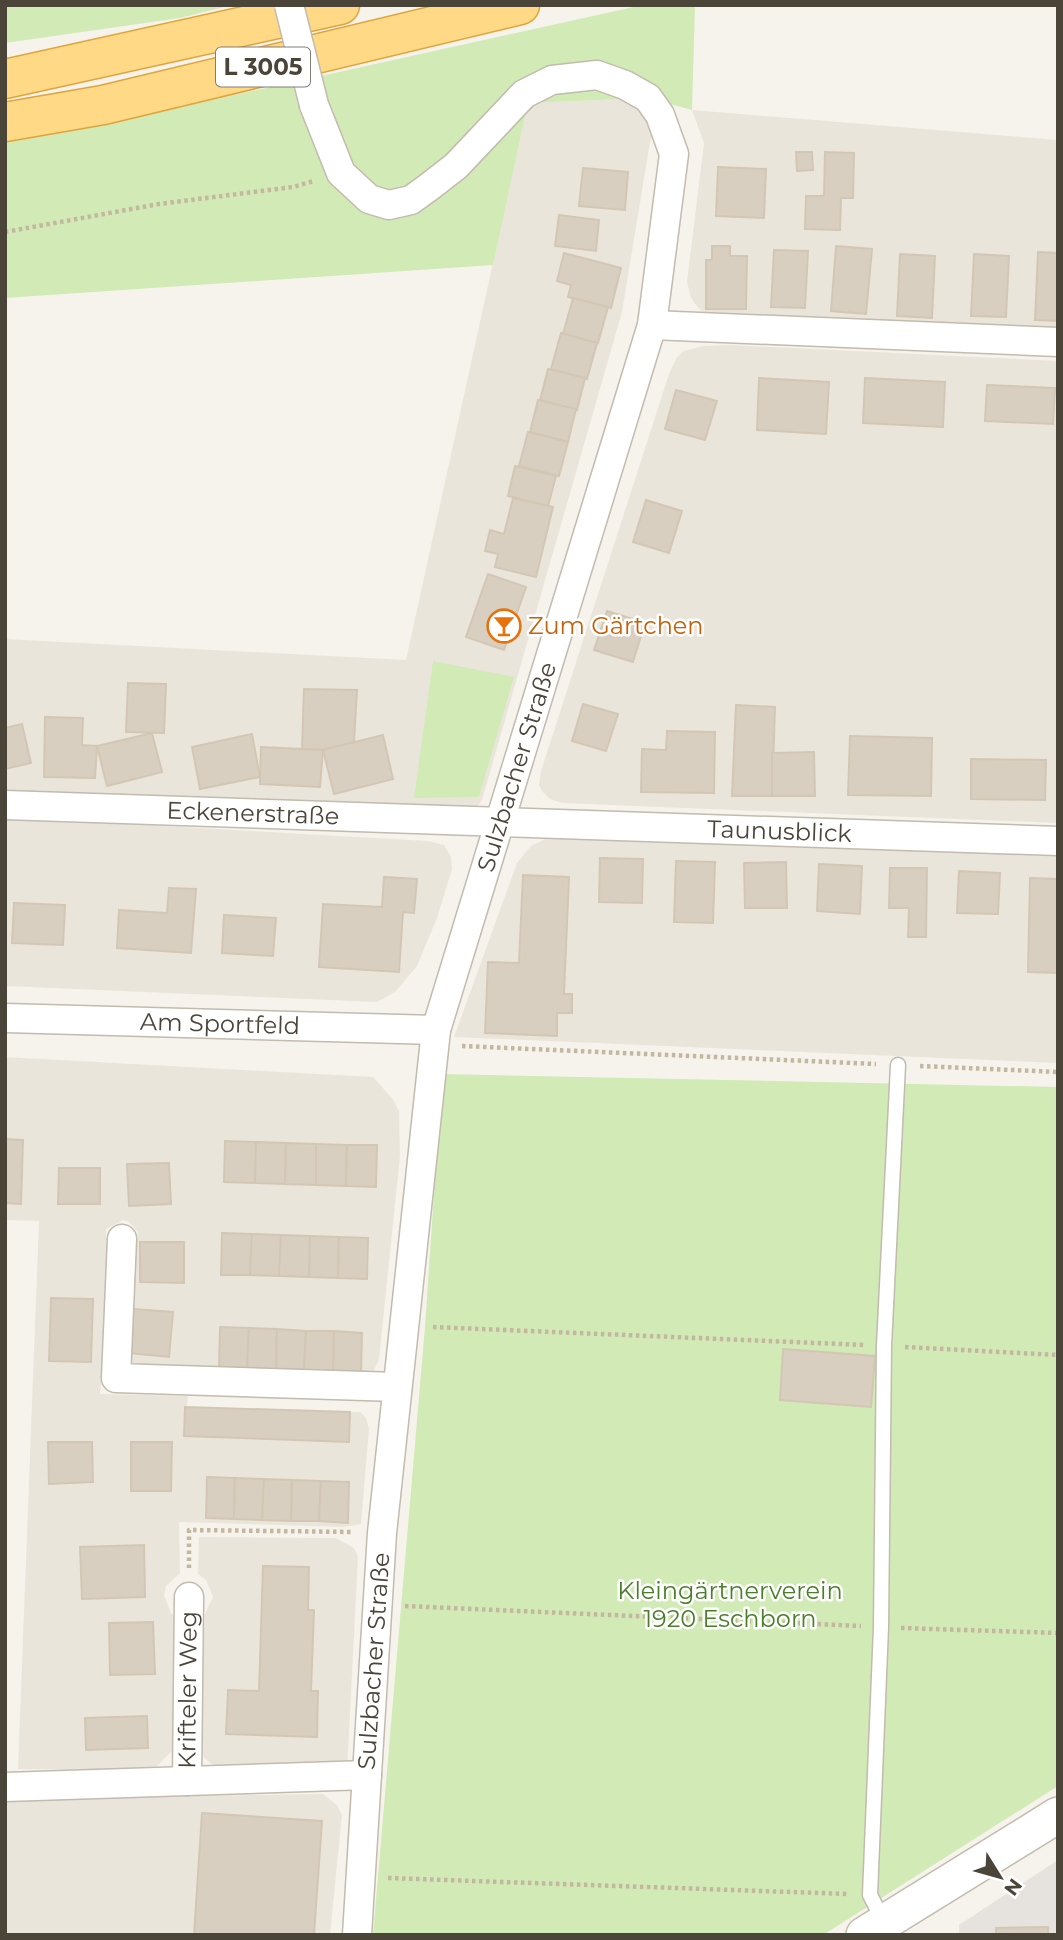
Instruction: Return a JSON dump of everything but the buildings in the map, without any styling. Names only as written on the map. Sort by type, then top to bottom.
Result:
[{"type":"highway","name":"L 3005","points":[[5,79],[340,5]]},
{"type":"highway","name":"L 3005","points":[[5,122],[103,106],[520,5]]},
{"type":"street","points":[[289,5],[314,104],[341,173]]},
{"type":"street","name":"Sulzbacher Straße","points":[[341,173],[369,199],[389,205],[411,200],[456,166],[524,94],[552,80],[597,75],[625,85],[649,98],[660,115],[674,154],[652,325],[434,1037],[382,1533],[357,1935]]},
{"type":"street","points":[[652,325],[1058,342]]},
{"type":"street","name":"Eckenerstraße","points":[[5,804],[500,820]]},
{"type":"street","name":"Taunusblick","points":[[500,820],[1058,842]]},
{"type":"street","name":"Am Sportfeld","points":[[5,1018],[434,1037]]},
{"type":"street","points":[[122,1239],[116,1378],[397,1387]]},
{"type":"street","name":"Krifteler Weg","points":[[187,1782],[189,1597]]},
{"type":"street","name":"Krifteler Weg","points":[[5,1787],[367,1775]]},
{"type":"street","points":[[873,1917],[1058,1815]]},
{"type":"lane","points":[[873,1917],[881,1627],[884,1346],[898,1065]]},
{"type":"path","points":[[5,232],[159,204],[293,187],[341,173]]},
{"type":"path","points":[[434,1037],[1058,1072]]},
{"type":"path","points":[[425,1327],[1058,1355]]},
{"type":"path","points":[[189,1597],[189,1530],[361,1532]]},
{"type":"path","points":[[400,1605],[1058,1633]]},
{"type":"path","points":[[378,1878],[873,1917]]},
{"type":"shaded area","points":[[648,98],[660,115],[650,142],[622,312],[482,800],[478,806],[467,812],[5,798],[5,639],[406,660],[528,103]]},
{"type":"shaded area","points":[[692,110],[1058,140],[1058,328],[711,315],[699,309],[691,298],[687,282],[704,143]]},
{"type":"shaded area","points":[[703,346],[1058,361],[1058,823],[562,803],[550,799],[542,791],[539,785],[541,771],[669,374],[677,357],[684,351]]},
{"type":"shaded area","points":[[5,817],[428,841],[444,845],[451,857],[452,869],[437,918],[417,966],[395,992],[377,1002],[5,986]]},
{"type":"shaded area","points":[[547,838],[1058,854],[1058,1063],[454,1037],[517,863],[531,846]]},
{"type":"shaded area","points":[[5,1057],[373,1077],[392,1098],[399,1111],[400,1156],[379,1359],[372,1375],[136,1366],[126,1358],[132,1250],[137,1245],[138,1232],[129,1222],[123,1220],[106,1229],[106,1242],[114,1252],[100,1394],[188,1396],[184,1436],[349,1442],[350,1412],[360,1412],[366,1418],[369,1429],[361,1524],[342,1527],[179,1522],[180,1573],[166,1586],[164,1596],[171,1613],[179,1619],[172,1751],[157,1766],[141,1770],[18,1769],[39,1221],[5,1220]]},
{"type":"shaded area","points":[[199,1537],[336,1538],[354,1548],[358,1557],[347,1770],[219,1769],[204,1758],[200,1749],[205,1614],[213,1597],[206,1580],[198,1574]]},
{"type":"shaded area","points":[[323,1794],[337,1805],[342,1815],[330,1935],[5,1935],[5,1799]]},
{"type":"shaded area","points":[[1058,1860],[1058,1935],[959,1935],[959,1925]]},
{"type":"green space","points":[[5,5],[232,5],[180,18],[5,43]]},
{"type":"green space","points":[[643,5],[695,5],[692,110],[648,98],[528,103],[493,265],[5,298],[5,133],[167,110]]},
{"type":"green space","points":[[433,661],[514,677],[479,797],[414,798]]},
{"type":"green space","name":"Kleingärtnerverein 1920 Eschborn","points":[[442,1074],[1058,1087],[1058,1786],[823,1935],[373,1935],[425,1327]]},
{"type":"place","name":"Zum Gärtchen","points":[[504,626]]}]
